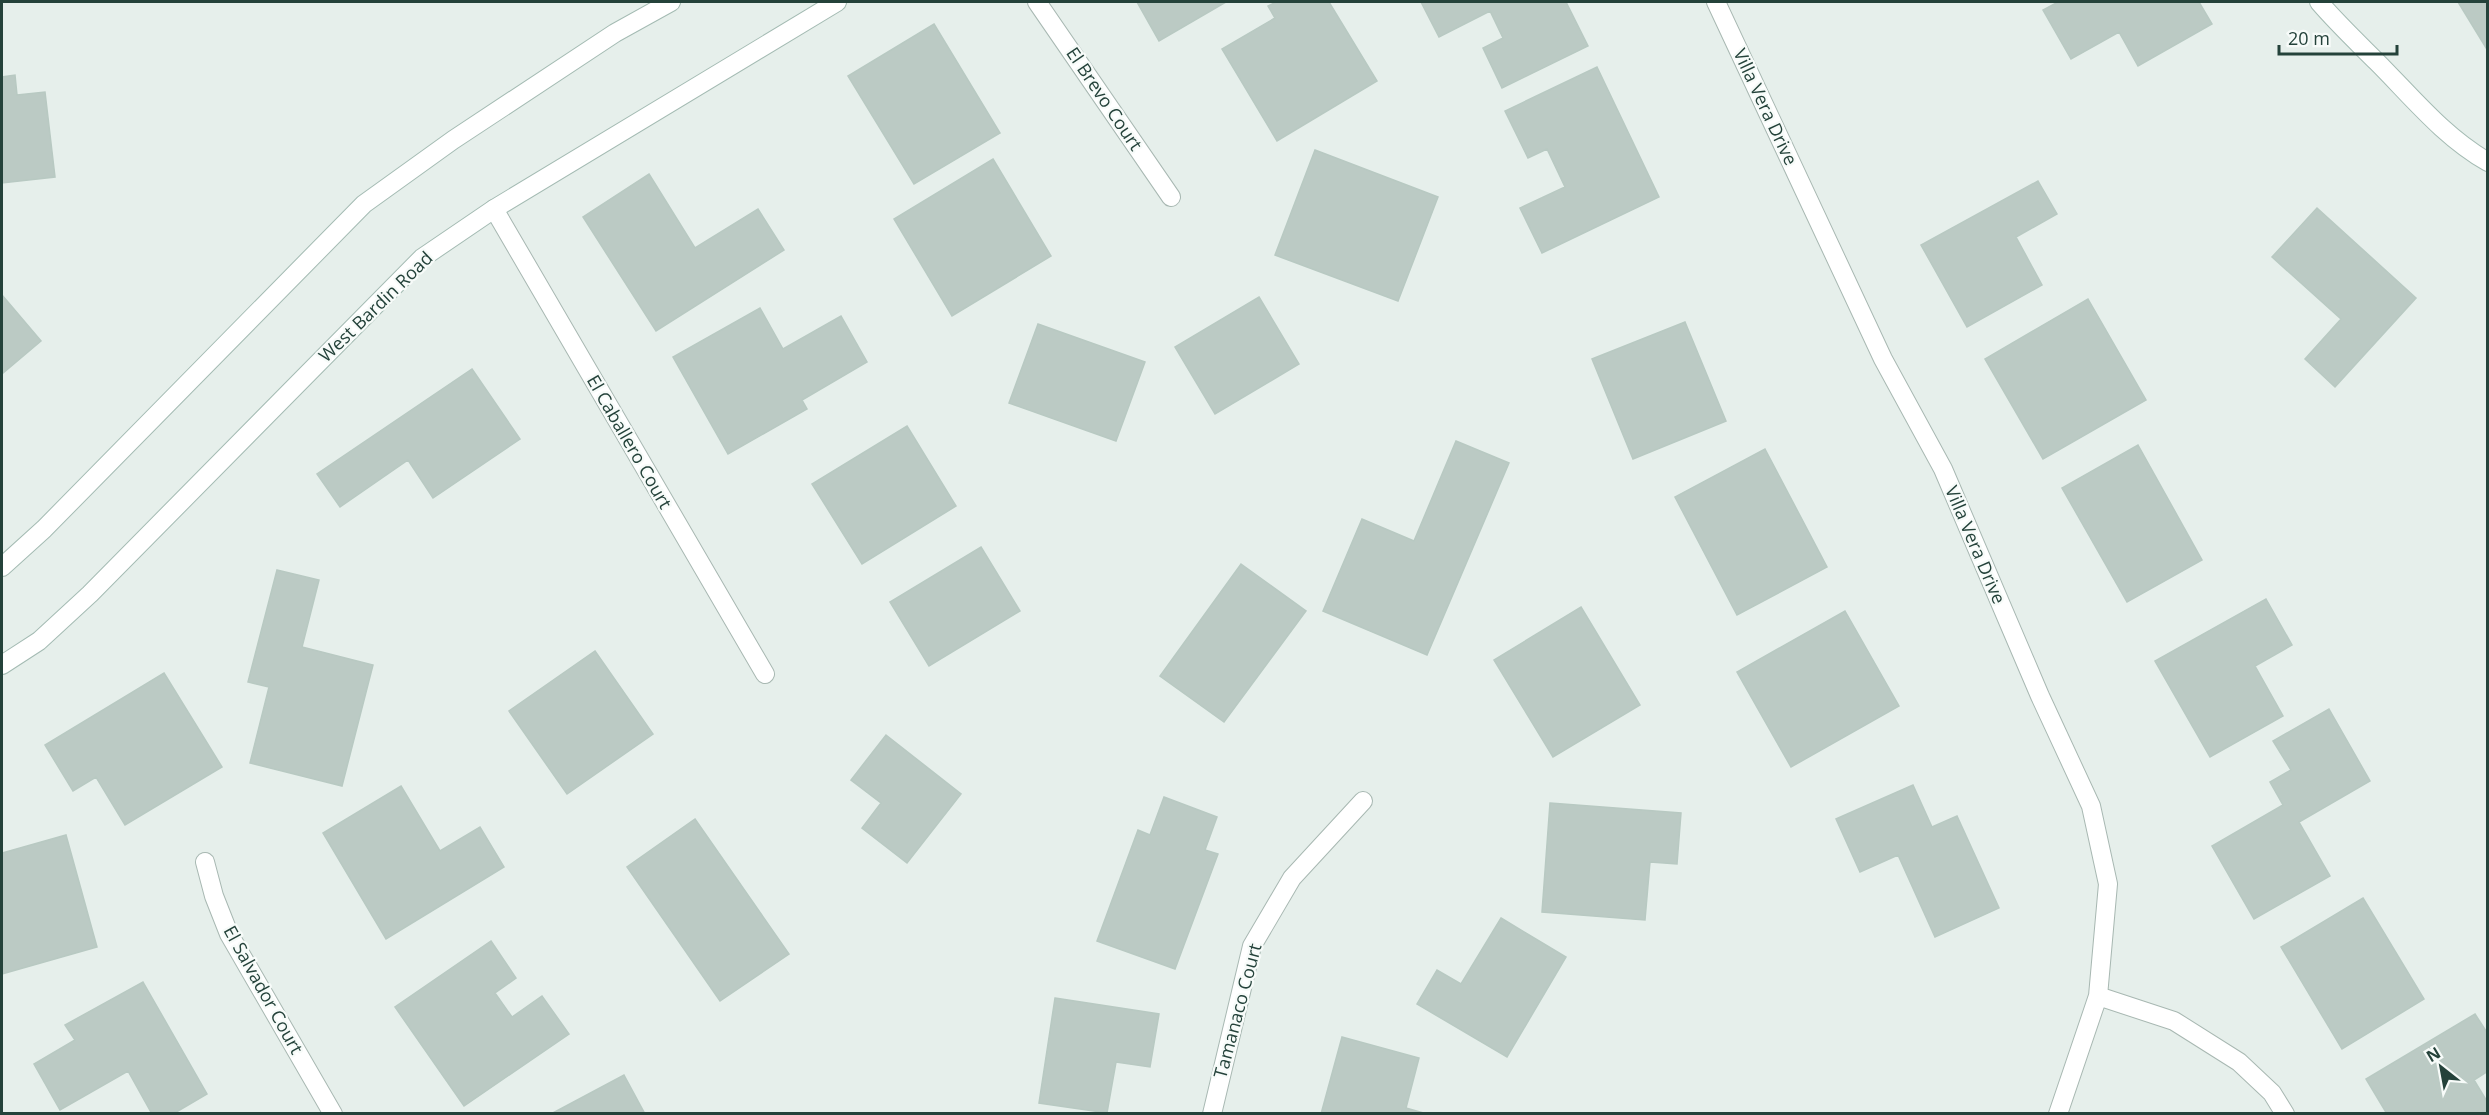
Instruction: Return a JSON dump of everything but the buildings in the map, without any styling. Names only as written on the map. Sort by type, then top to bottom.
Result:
[{"type":"street","points":[[2,567],[44,529],[364,204],[453,140],[615,33],[671,2]]},
{"type":"street","name":"West Bardin Road","points":[[2,665],[39,641],[90,594],[422,258],[494,209],[837,2]]},
{"type":"street","name":"El Brevo Court","points":[[1037,2],[1171,197]]},
{"type":"street","name":"Villa Vera Drive","points":[[1716,2],[1883,359],[1943,469],[2040,696],[2091,806],[2108,884],[2098,996],[2058,1113]]},
{"type":"street","points":[[2319,2],[2422,110],[2487,162]]},
{"type":"street","name":"El Caballero Court","points":[[494,209],[765,674]]},
{"type":"street","name":"Tamanaco Court","points":[[1212,1113],[1252,946],[1292,878],[1363,801]]},
{"type":"street","name":"El Salvador Court","points":[[205,862],[214,896],[229,934],[333,1113]]},
{"type":"street","points":[[2098,996],[2174,1021],[2230,1056],[2272,1093],[2285,1113]]}]
